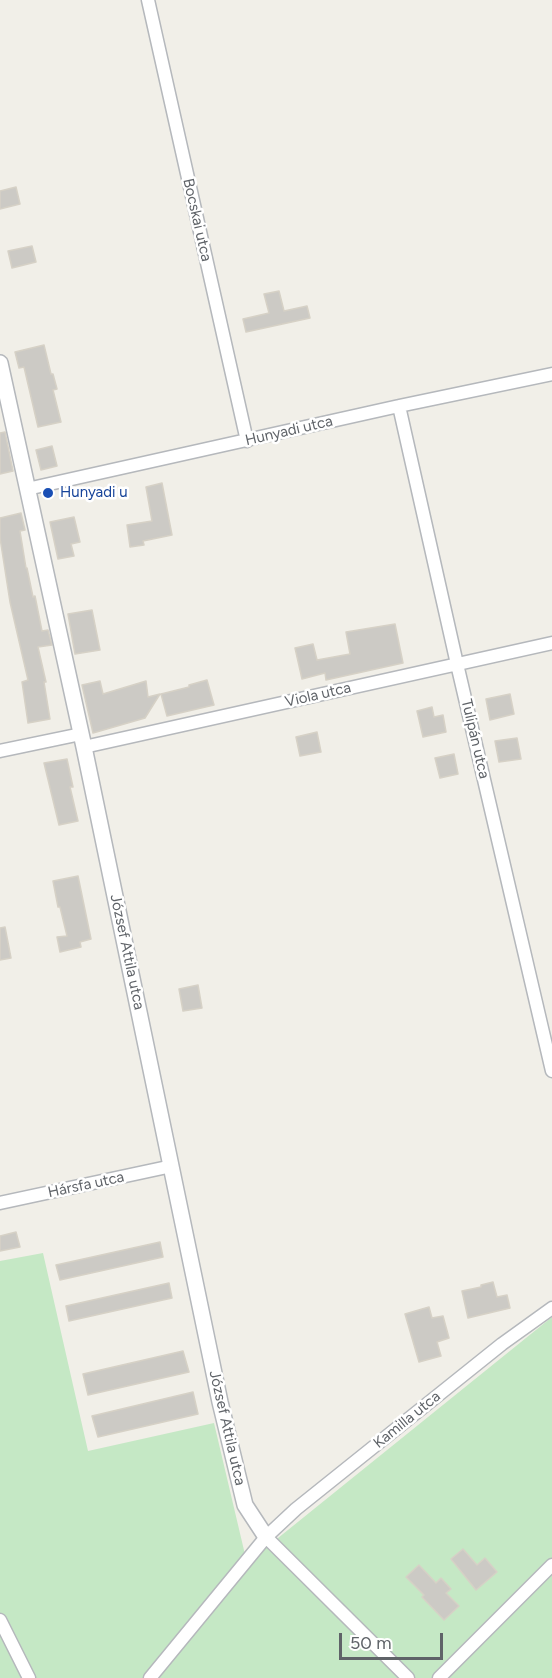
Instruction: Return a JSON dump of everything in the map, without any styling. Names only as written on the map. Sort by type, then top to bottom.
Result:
[{"type":"street","name":"Bocskai utca","points":[[148,0],[247,441]]},
{"type":"street","name":"József Attila utca","points":[[1,373],[82,740],[220,1402],[245,1505],[266,1537]]},
{"type":"street","name":"Hunyadi utca","points":[[27,489],[552,374]]},
{"type":"street","name":"Tulipán utca","points":[[399,406],[552,1071]]},
{"type":"street","name":"Viola utca","points":[[0,751],[82,740],[552,643]]},
{"type":"street","name":"Hársfa utca","points":[[0,1203],[172,1166]]},
{"type":"street","name":"Kamilla utca","points":[[150,1678],[266,1537],[296,1509],[502,1344],[552,1308]]},
{"type":"street","points":[[266,1537],[408,1678]]},
{"type":"street","points":[[439,1678],[552,1565]]},
{"type":"street","points":[[0,1620],[29,1678]]},
{"type":"green space","points":[[43,1253],[88,1451],[214,1423],[247,1563],[552,1317],[552,1678],[0,1678],[0,1261]]},
{"type":"building","points":[[16,187],[20,204],[0,209],[0,191]]},
{"type":"building","points":[[32,246],[36,262],[12,268],[8,251]]},
{"type":"building","points":[[279,291],[284,311],[307,306],[310,318],[246,332],[243,319],[269,313],[264,294]]},
{"type":"building","points":[[44,345],[57,389],[53,390],[61,422],[38,427],[24,367],[19,368],[15,352]]},
{"type":"building","points":[[5,432],[13,471],[0,474],[0,433]]},
{"type":"building","points":[[52,446],[57,466],[41,470],[36,450]]},
{"type":"building","points":[[162,483],[172,535],[143,541],[144,545],[130,547],[127,525],[152,521],[146,487]]},
{"type":"building","points":[[21,513],[25,530],[20,531],[26,568],[33,597],[35,596],[42,631],[48,630],[52,645],[38,647],[46,682],[44,682],[50,719],[28,723],[22,682],[28,680],[10,602],[0,538],[0,518]]},
{"type":"building","points":[[74,517],[80,542],[71,544],[74,556],[58,559],[50,522]]},
{"type":"building","points":[[92,610],[100,650],[75,654],[68,614]]},
{"type":"building","points":[[395,624],[403,663],[326,680],[325,673],[302,679],[295,648],[313,644],[317,660],[350,654],[346,632]]},
{"type":"building","points":[[207,680],[214,705],[167,716],[161,694]]},
{"type":"building","points":[[100,681],[103,694],[146,681],[148,697],[160,694],[145,718],[93,733],[82,685]]},
{"type":"building","points":[[510,694],[514,714],[490,720],[486,699]]},
{"type":"building","points":[[432,707],[434,717],[443,715],[446,732],[423,737],[417,711]]},
{"type":"building","points":[[317,732],[321,752],[300,756],[296,737]]},
{"type":"building","points":[[517,738],[521,759],[499,762],[495,741]]},
{"type":"building","points":[[454,754],[458,774],[440,778],[435,758]]},
{"type":"building","points":[[67,759],[73,787],[70,787],[78,821],[59,825],[44,763]]},
{"type":"building","points":[[78,876],[91,939],[80,942],[81,947],[60,952],[57,937],[67,936],[53,881]]},
{"type":"building","points":[[5,927],[11,958],[0,960],[0,928]]},
{"type":"building","points":[[198,985],[202,1008],[183,1011],[179,989]]},
{"type":"building","points":[[16,1232],[20,1247],[0,1251],[0,1236]]},
{"type":"building","points":[[160,1242],[163,1257],[60,1280],[56,1265]]},
{"type":"building","points":[[493,1282],[497,1297],[507,1295],[510,1308],[468,1318],[462,1291]]},
{"type":"building","points":[[169,1283],[172,1298],[69,1321],[66,1306]]},
{"type":"building","points":[[429,1307],[432,1318],[443,1316],[449,1338],[437,1342],[441,1356],[419,1362],[405,1314]]},
{"type":"building","points":[[183,1351],[189,1372],[88,1395],[83,1374]]},
{"type":"building","points":[[193,1392],[198,1414],[98,1437],[92,1416]]},
{"type":"building","points":[[463,1549],[477,1565],[485,1558],[497,1572],[476,1590],[451,1559]]},
{"type":"building","points":[[419,1565],[436,1583],[441,1578],[451,1589],[446,1593],[459,1606],[444,1620],[406,1577]]},
{"type":"place","name":"Hunyadi u","points":[[48,493]]}]
